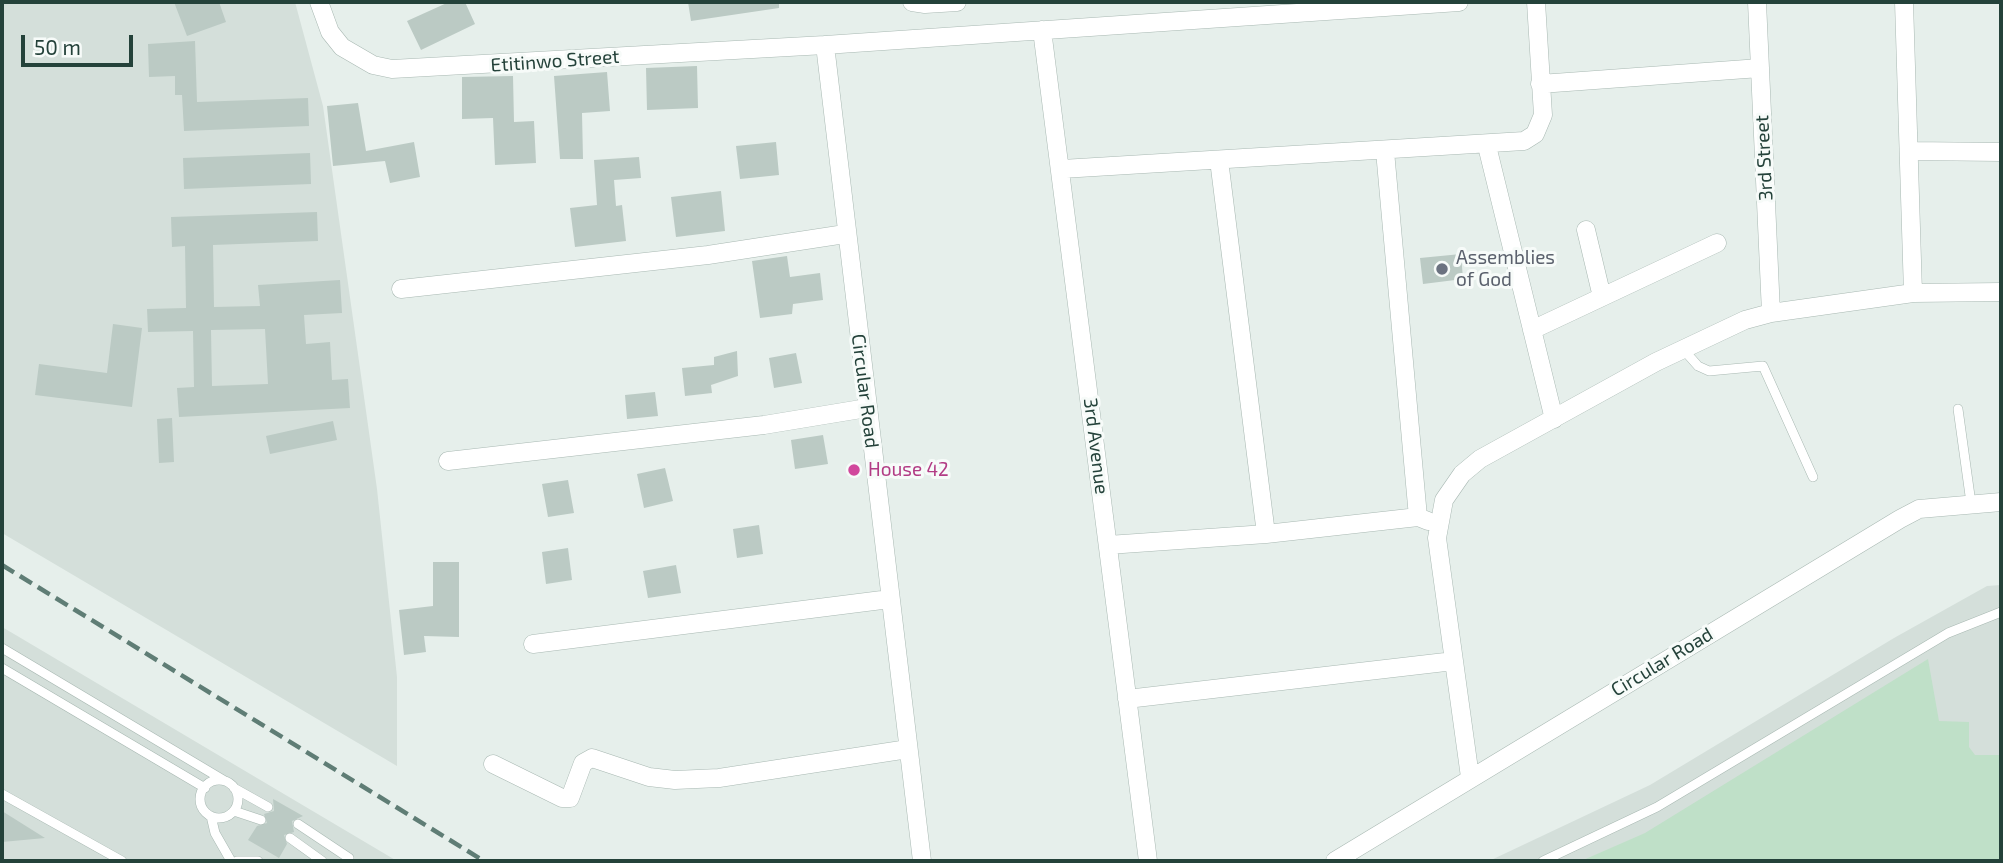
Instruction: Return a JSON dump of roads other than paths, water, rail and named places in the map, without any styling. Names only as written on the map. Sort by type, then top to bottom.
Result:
[{"type":"street","name":"Etitinwo Street","points":[[319,2],[330,32],[342,47],[373,65],[392,69],[1042,30],[1196,10],[1459,2]]},
{"type":"street","points":[[912,2],[925,5],[957,2]]},
{"type":"street","points":[[1062,169],[1487,146],[1524,141],[1535,134],[1543,115],[1536,2]]},
{"type":"street","name":"3rd Street","points":[[1758,2],[1771,313]]},
{"type":"street","points":[[1904,2],[1913,293]]},
{"type":"street","name":"3rd Avenue","points":[[1042,30],[1062,169],[1148,861]]},
{"type":"street","name":"Circular Road","points":[[825,45],[845,234],[922,861]]},
{"type":"street","points":[[1540,84],[1760,68]]},
{"type":"street","points":[[1487,146],[1554,419]]},
{"type":"street","points":[[1385,151],[1418,517]]},
{"type":"street","points":[[1910,151],[2001,152]]},
{"type":"street","points":[[1219,160],[1266,534]]},
{"type":"street","points":[[1586,230],[1602,297]]},
{"type":"street","points":[[401,289],[708,255],[845,234]]},
{"type":"street","points":[[1532,330],[1717,243]]},
{"type":"street","points":[[1470,778],[1444,599],[1437,524],[1444,500],[1462,474],[1480,459],[1683,349],[1745,320],[1771,313],[1913,293],[2001,292]]},
{"type":"street","points":[[449,461],[764,425],[867,408]]},
{"type":"street","name":"Circular Road","points":[[1335,861],[1900,519],[1919,509],[2001,502]]},
{"type":"street","points":[[1108,545],[1266,534],[1418,517],[1437,524]]},
{"type":"street","points":[[533,644],[891,599]]},
{"type":"street","points":[[1127,699],[1454,661]]},
{"type":"street","points":[[493,764],[562,797],[570,798],[583,763],[592,758],[649,777],[675,780],[719,778],[908,748]]},
{"type":"lane","points":[[1683,349],[1698,366],[1709,371],[1763,366],[1813,477]]},
{"type":"lane","points":[[1958,409],[1971,503]]},
{"type":"lane","points":[[1543,861],[1657,807],[1948,634],[2001,612]]},
{"type":"lane","points":[[2,648],[268,807]]},
{"type":"lane","points":[[2,668],[205,788]]},
{"type":"lane","points":[[225,781],[213,782],[205,788],[201,802],[211,816],[215,833],[231,861]]},
{"type":"lane","points":[[211,816],[224,818],[234,811],[238,799],[234,788]]},
{"type":"lane","points":[[2,794],[122,861]]},
{"type":"lane","points":[[234,811],[261,820]]},
{"type":"lane","points":[[298,824],[351,860]]},
{"type":"lane","points":[[290,838],[323,861],[332,857],[351,860]]},
{"type":"lane","points":[[237,861],[258,861]]},
{"type":"railway","points":[[2,565],[484,861]]},
{"type":"place","name":"Assemblies of God","points":[[1442,269]]},
{"type":"place","name":"House 42","points":[[854,470]]}]
